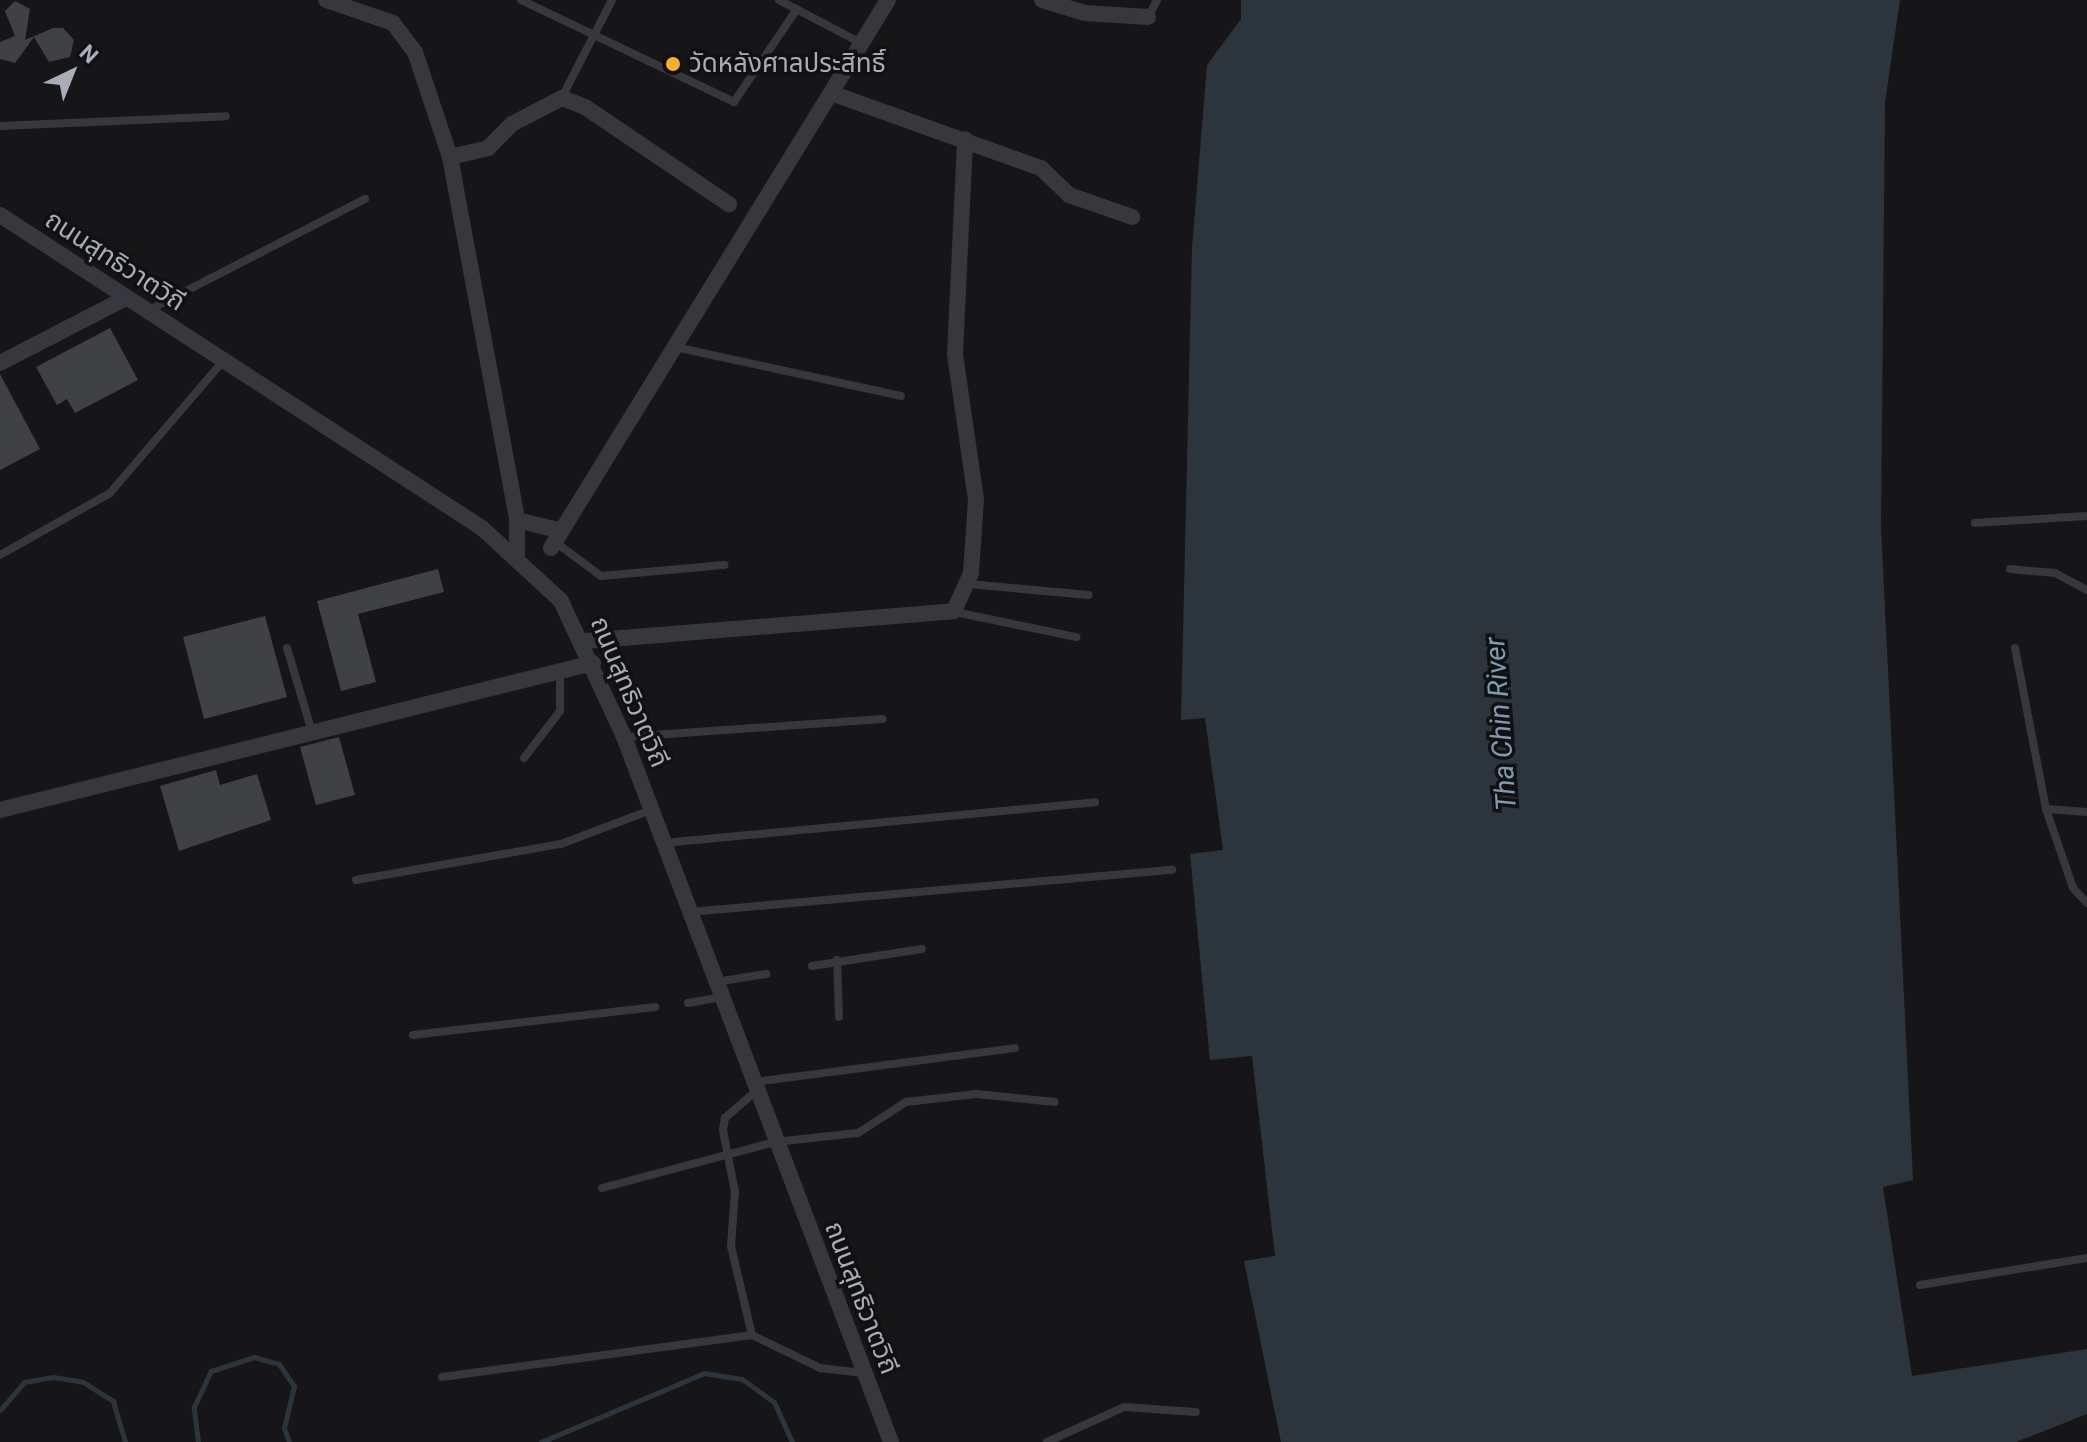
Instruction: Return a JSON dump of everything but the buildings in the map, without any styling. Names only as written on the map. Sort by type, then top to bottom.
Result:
[{"type":"street","points":[[326,0],[351,4],[393,23],[415,52],[450,157],[517,520],[517,555]]},
{"type":"street","points":[[535,573],[888,0]]},
{"type":"street","points":[[1042,0],[1085,13],[1148,17]]},
{"type":"street","points":[[831,93],[1041,168],[1069,195],[1132,217]]},
{"type":"street","points":[[450,157],[488,148],[512,124],[562,98],[585,107],[753,220]]},
{"type":"street","points":[[585,641],[954,611],[968,584],[976,500],[955,354],[965,139]]},
{"type":"street","name":"ถนนสุทธิวาตวิถี","points":[[0,215],[517,555],[535,573],[585,641],[891,1442]]},
{"type":"street","points":[[0,363],[126,298]]},
{"type":"street","points":[[517,520],[553,545]]},
{"type":"street","points":[[0,810],[593,663]]},
{"type":"lane","points":[[521,0],[734,102],[797,9]]},
{"type":"lane","points":[[562,98],[612,0]]},
{"type":"lane","points":[[779,0],[861,43]]},
{"type":"lane","points":[[1148,17],[1157,0]]},
{"type":"lane","points":[[0,126],[226,116]]},
{"type":"lane","points":[[148,311],[365,199]]},
{"type":"lane","points":[[675,347],[901,396]]},
{"type":"lane","points":[[0,555],[110,493],[224,360]]},
{"type":"lane","points":[[1975,523],[2087,516]]},
{"type":"lane","points":[[553,545],[601,576],[725,565]]},
{"type":"lane","points":[[2010,569],[2055,573],[2087,590]]},
{"type":"lane","points":[[968,584],[1088,595]]},
{"type":"lane","points":[[954,611],[1076,637]]},
{"type":"lane","points":[[287,648],[312,732]]},
{"type":"lane","points":[[2015,648],[2046,809],[2073,888],[2087,903]]},
{"type":"lane","points":[[524,758],[560,711],[560,671]]},
{"type":"lane","points":[[624,737],[882,719]]},
{"type":"lane","points":[[664,843],[1095,802]]},
{"type":"lane","points":[[2046,809],[2087,812]]},
{"type":"lane","points":[[356,880],[561,844],[651,810]]},
{"type":"lane","points":[[688,912],[1172,870]]},
{"type":"lane","points":[[812,966],[922,949]]},
{"type":"lane","points":[[837,960],[839,1017]]},
{"type":"lane","points":[[688,1003],[766,974]]},
{"type":"lane","points":[[413,1035],[655,1007]]},
{"type":"lane","points":[[752,1335],[731,1246],[735,1192],[725,1118],[754,1086],[1015,1048]]},
{"type":"lane","points":[[602,1188],[728,1157],[775,1142],[858,1133],[906,1102],[986,1094],[1055,1102]]},
{"type":"lane","points":[[1920,1285],[2087,1258]]},
{"type":"lane","points":[[442,1377],[752,1335],[820,1368],[864,1373]]},
{"type":"lane","points":[[1047,1442],[1124,1407],[1196,1412]]},
{"type":"water","name":"Tha Chin River","points":[[1241,0],[1900,0],[1885,102],[1881,527],[1913,1180],[1883,1187],[1912,1376],[2087,1349],[2087,1414],[2016,1442],[1281,1442],[1244,1261],[1275,1256],[1252,1056],[1210,1060],[1190,854],[1223,850],[1205,718],[1181,720],[1192,248],[1207,65],[1241,19]]},
{"type":"waterway","points":[[198,1442],[194,1407],[211,1371],[254,1357],[279,1364],[294,1386],[284,1428],[289,1442]]},
{"type":"waterway","points":[[541,1442],[704,1373],[742,1379],[774,1402],[792,1442]]},
{"type":"waterway","points":[[0,1410],[24,1382],[53,1377],[83,1382],[113,1401],[125,1442]]},
{"type":"place","name":"วัดหลังศาลประสิทธิ์","points":[[673,64]]}]
